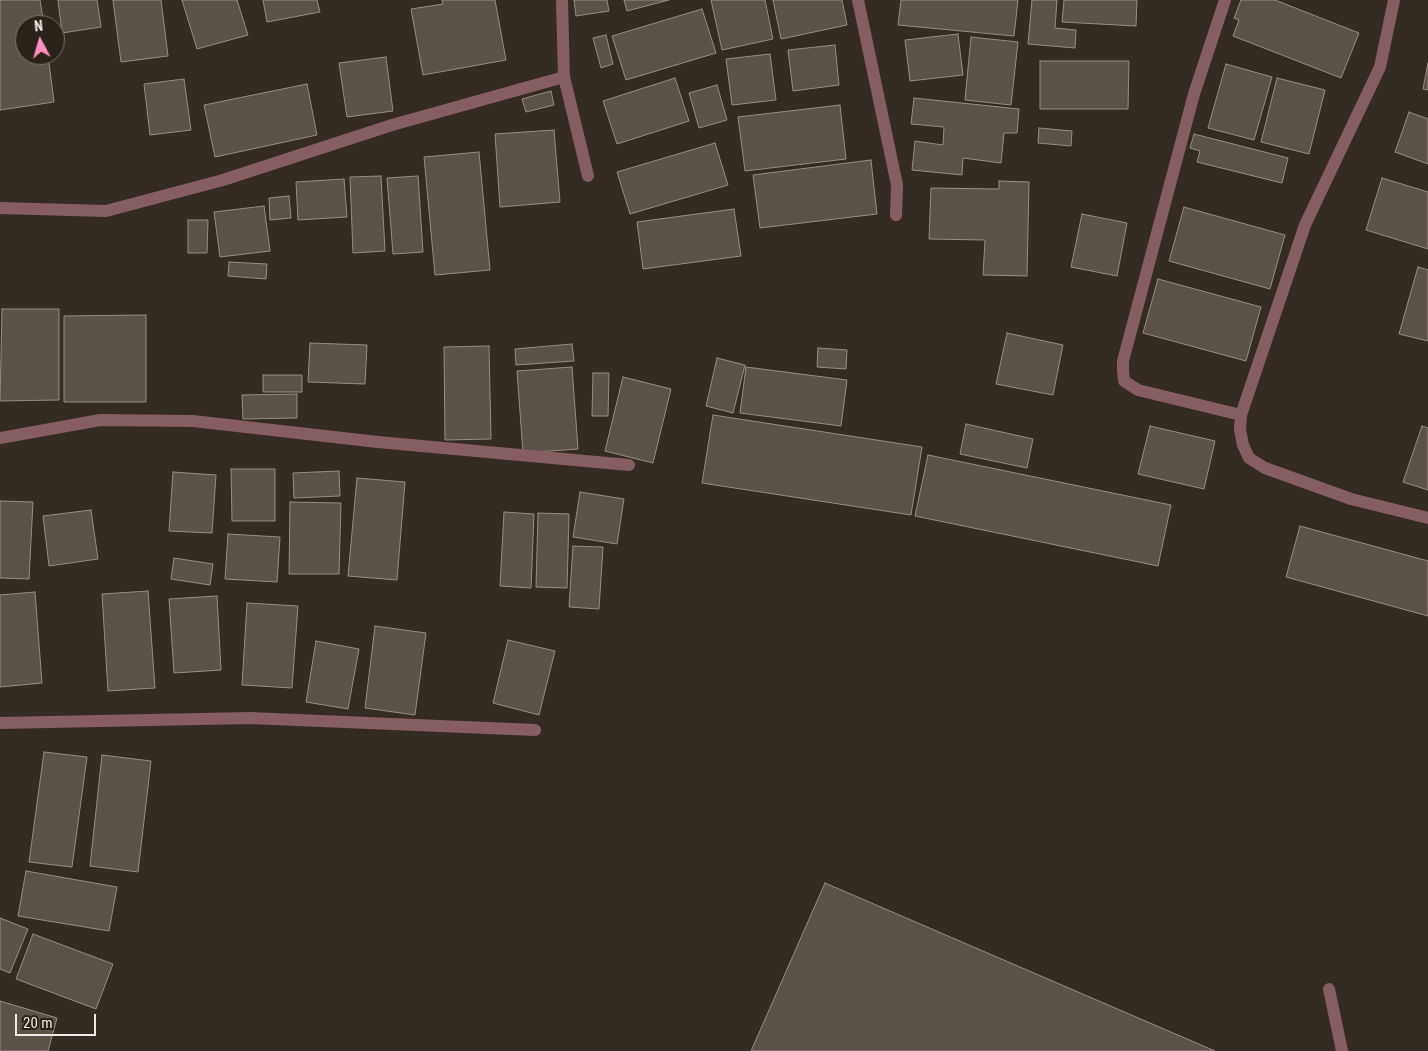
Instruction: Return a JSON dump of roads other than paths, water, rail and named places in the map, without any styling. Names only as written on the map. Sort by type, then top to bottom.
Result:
[{"type":"street","points":[[562,0],[564,77],[588,176]]},
{"type":"street","points":[[858,0],[897,185],[896,216]]},
{"type":"street","points":[[1224,0],[1194,94],[1123,361],[1123,370],[1124,381],[1138,390],[1241,416]]},
{"type":"street","points":[[1394,0],[1380,67],[1305,225],[1241,416],[1240,430],[1243,445],[1250,458],[1265,468],[1351,499],[1428,518]]},
{"type":"street","points":[[0,208],[106,211],[223,180],[392,125],[564,77]]},
{"type":"street","points":[[0,438],[100,420],[192,421],[378,442],[629,464]]},
{"type":"street","points":[[0,723],[250,718],[535,730]]},
{"type":"street","points":[[1329,989],[1342,1051]]}]
